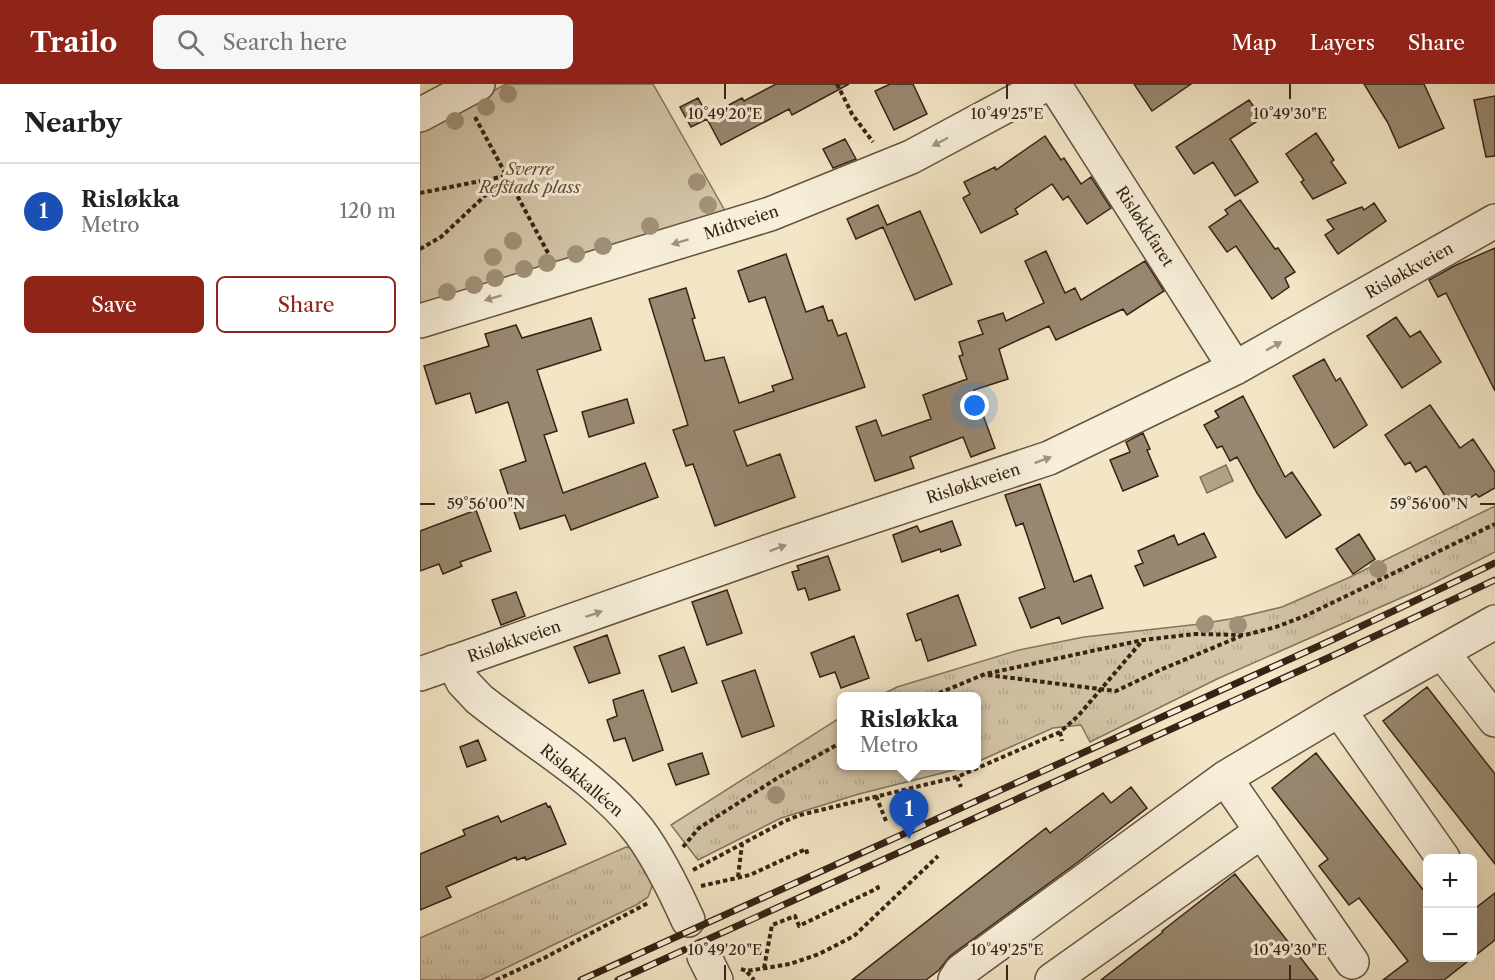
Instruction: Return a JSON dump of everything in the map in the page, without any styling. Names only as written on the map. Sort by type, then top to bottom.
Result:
[{"type":"street","name":"Midtveien","points":[[420,321],[770,214],[911,157],[1047,84]]},
{"type":"street","name":"Risløkkfaret","points":[[1054,84],[1235,368]]},
{"type":"street","points":[[420,115],[470,89]]},
{"type":"street","name":"Risløkkveien","points":[[430,667],[1049,458],[1235,368],[1495,221]]},
{"type":"street","points":[[955,980],[961,971],[1225,778],[1339,710],[1495,622]]},
{"type":"street","points":[[1442,652],[1495,720]]},
{"type":"street","name":"Risløkkalléen","points":[[430,667],[463,682],[479,699],[616,806],[639,831],[673,890]]},
{"type":"street","points":[[1339,710],[1440,854]]},
{"type":"street","points":[[1225,778],[1352,962]]},
{"type":"street","points":[[1052,980],[1262,831]]},
{"type":"path","points":[[837,84],[852,114],[890,165]]},
{"type":"path","points":[[470,89],[507,176],[561,277]]},
{"type":"path","points":[[420,193],[507,176]]},
{"type":"path","points":[[420,249],[441,237],[507,176]]},
{"type":"path","points":[[985,674],[1116,691],[1244,635],[1276,627],[1305,616],[1495,524]]},
{"type":"path","points":[[942,692],[985,674],[1143,640],[1195,634],[1244,635]]},
{"type":"path","points":[[981,767],[1060,732],[1078,716],[1143,640]]},
{"type":"path","points":[[1060,732],[1062,741]]},
{"type":"path","points":[[673,890],[677,855],[699,828],[779,777],[837,745]]},
{"type":"path","points":[[673,890],[689,872],[800,815],[957,777],[973,770]]},
{"type":"path","points":[[957,777],[961,787]]},
{"type":"path","points":[[876,796],[886,821]]},
{"type":"path","points":[[738,878],[742,844]]},
{"type":"path","points":[[496,980],[546,957],[651,902],[660,890],[673,890],[750,875],[806,849],[808,856]]},
{"type":"path","points":[[720,968],[747,971],[790,964],[819,954],[854,936],[938,856]]},
{"type":"path","points":[[764,968],[772,925],[795,916],[799,926],[878,888],[876,884]]},
{"type":"path","points":[[747,971],[754,980]]},
{"type":"green space","name":"Sverre Refstads plass","points":[[506,84],[653,84],[728,216],[420,311],[420,131]]},
{"type":"green space","points":[[1495,506],[1495,552],[1428,586],[1217,679],[1090,742],[1081,725],[1053,728],[981,760],[981,692],[887,692],[1019,650],[1084,637],[1200,624],[1282,607],[1348,578]]},
{"type":"green space","points":[[837,720],[837,770],[954,770],[859,794],[781,818],[698,860],[671,825]]},
{"type":"green space","points":[[626,847],[635,849],[654,881],[648,897],[636,905],[481,980],[420,980],[420,938]]},
{"type":"shaded area","points":[[1226,465],[1233,481],[1207,493],[1200,477]]},
{"type":"building","points":[[776,84],[849,84],[792,115],[789,109],[721,145],[707,119],[691,127],[680,107],[698,98],[708,116],[742,98],[744,101]]},
{"type":"building","points":[[890,84],[913,84],[927,114],[894,130],[875,91]]},
{"type":"building","points":[[1134,84],[1191,84],[1152,111]]},
{"type":"building","points":[[1364,84],[1424,84],[1444,128],[1399,148],[1388,123]]},
{"type":"building","points":[[1495,96],[1495,156],[1486,157],[1474,100]]},
{"type":"building","points":[[1249,100],[1262,118],[1230,139],[1258,182],[1235,196],[1213,162],[1194,174],[1176,147]]},
{"type":"building","points":[[1316,133],[1334,160],[1331,162],[1346,183],[1313,199],[1301,182],[1304,180],[1286,154]]},
{"type":"building","points":[[1045,136],[1061,160],[1064,158],[1081,184],[1091,177],[1111,208],[1087,224],[1068,196],[1063,200],[1052,184],[1015,209],[1018,214],[981,233],[963,198],[970,194],[964,182],[995,167],[996,170]]},
{"type":"building","points":[[845,139],[856,159],[833,168],[823,149]]},
{"type":"building","points":[[1240,200],[1275,249],[1278,248],[1295,272],[1285,278],[1289,287],[1272,299],[1236,246],[1227,252],[1209,227],[1228,214],[1225,210]]},
{"type":"building","points":[[1374,203],[1386,221],[1338,254],[1325,235],[1334,229],[1327,220],[1362,207],[1364,210]]},
{"type":"building","points":[[878,205],[887,225],[920,211],[952,284],[915,300],[883,227],[856,239],[847,219]]},
{"type":"building","points":[[1495,248],[1495,391],[1446,293],[1438,297],[1429,280]]},
{"type":"building","points":[[1046,251],[1065,293],[1075,288],[1081,300],[1145,261],[1164,291],[1127,315],[1123,309],[1056,340],[1049,326],[999,349],[1008,379],[974,390],[995,448],[971,457],[963,437],[910,457],[914,468],[875,481],[856,427],[876,420],[882,436],[931,419],[923,395],[967,379],[959,356],[963,355],[959,342],[983,334],[978,321],[1003,313],[1006,321],[1044,303],[1025,261]]},
{"type":"building","points":[[786,254],[806,312],[823,306],[828,321],[832,320],[838,336],[846,333],[865,387],[734,431],[747,466],[780,454],[795,497],[715,526],[693,464],[686,466],[673,430],[688,425],[649,299],[686,288],[695,318],[692,319],[705,361],[724,357],[739,403],[774,391],[772,386],[793,379],[765,297],[749,302],[738,271]]},
{"type":"building","points":[[1396,317],[1410,337],[1420,331],[1441,362],[1402,388],[1367,336]]},
{"type":"building","points":[[591,318],[601,350],[537,370],[557,431],[544,435],[563,493],[645,463],[658,497],[571,530],[565,515],[520,529],[500,470],[526,461],[508,402],[476,413],[470,393],[436,404],[424,366],[489,346],[485,334],[516,325],[522,338]]},
{"type":"building","points":[[1324,359],[1336,381],[1340,378],[1367,425],[1334,448],[1293,376]]},
{"type":"building","points":[[1243,396],[1285,477],[1292,472],[1321,515],[1286,538],[1237,457],[1230,461],[1222,446],[1217,448],[1204,425],[1219,417],[1215,411]]},
{"type":"building","points":[[627,399],[634,423],[589,437],[582,412]]},
{"type":"building","points":[[1430,405],[1460,448],[1473,439],[1495,472],[1495,488],[1479,497],[1476,494],[1458,506],[1452,496],[1447,499],[1426,466],[1416,472],[1410,462],[1405,465],[1385,435]]},
{"type":"building","points":[[1143,433],[1150,449],[1147,450],[1158,476],[1123,491],[1110,460],[1130,452],[1126,442]]},
{"type":"building","points":[[1040,484],[1074,582],[1091,575],[1103,608],[1062,624],[1059,617],[1031,628],[1019,598],[1045,588],[1023,523],[1016,526],[1005,495]]},
{"type":"building","points":[[476,510],[491,551],[460,562],[462,566],[443,574],[439,564],[420,571],[420,531]]},
{"type":"building","points":[[952,521],[961,545],[941,552],[940,549],[902,562],[893,535],[917,526],[920,532]]},
{"type":"building","points":[[1204,533],[1216,557],[1144,586],[1135,566],[1143,563],[1138,551],[1174,535],[1178,545]]},
{"type":"building","points":[[1359,534],[1375,559],[1353,574],[1336,549]]},
{"type":"building","points":[[828,556],[840,590],[809,600],[805,588],[798,590],[792,572],[799,570],[797,566]]},
{"type":"building","points":[[727,590],[742,633],[707,645],[692,602]]},
{"type":"building","points":[[516,592],[525,616],[501,625],[492,600]]},
{"type":"building","points":[[958,595],[976,645],[928,661],[921,639],[916,641],[907,614]]},
{"type":"building","points":[[607,635],[620,673],[589,683],[574,647]]},
{"type":"building","points":[[854,636],[869,678],[841,688],[835,672],[820,677],[811,653]]},
{"type":"building","points":[[684,647],[697,683],[672,692],[659,656]]},
{"type":"building","points":[[755,670],[774,726],[742,737],[722,681]]},
{"type":"building","points":[[1427,687],[1495,774],[1495,864],[1383,721]]},
{"type":"building","points":[[643,690],[663,750],[633,761],[625,738],[614,741],[607,720],[617,716],[613,700]]},
{"type":"building","points":[[478,740],[486,760],[467,767],[460,747]]},
{"type":"building","points":[[702,753],[709,774],[676,785],[668,764]]},
{"type":"building","points":[[1316,753],[1423,890],[1423,962],[1467,962],[1444,980],[1383,980],[1408,961],[1359,898],[1349,905],[1319,866],[1328,859],[1272,788]]},
{"type":"building","points":[[1131,787],[1147,808],[950,956],[939,970],[926,980],[852,980],[1046,828],[1050,833],[1103,793],[1111,803]]},
{"type":"building","points":[[546,803],[548,807],[550,806],[566,844],[526,860],[525,857],[517,860],[516,857],[446,887],[451,897],[420,910],[420,854],[465,835],[463,830],[498,816],[501,822]]},
{"type":"building","points":[[1235,874],[1318,980],[1101,980],[1163,932]]},
{"type":"building","points":[[1495,893],[1495,940],[1477,954],[1477,907]]},
{"type":"railway","points":[[581,980],[1332,640],[1495,563]]},
{"type":"railway","points":[[618,980],[1495,580]]},
{"type":"place","name":"Risløkka","points":[[909,839]]}]
